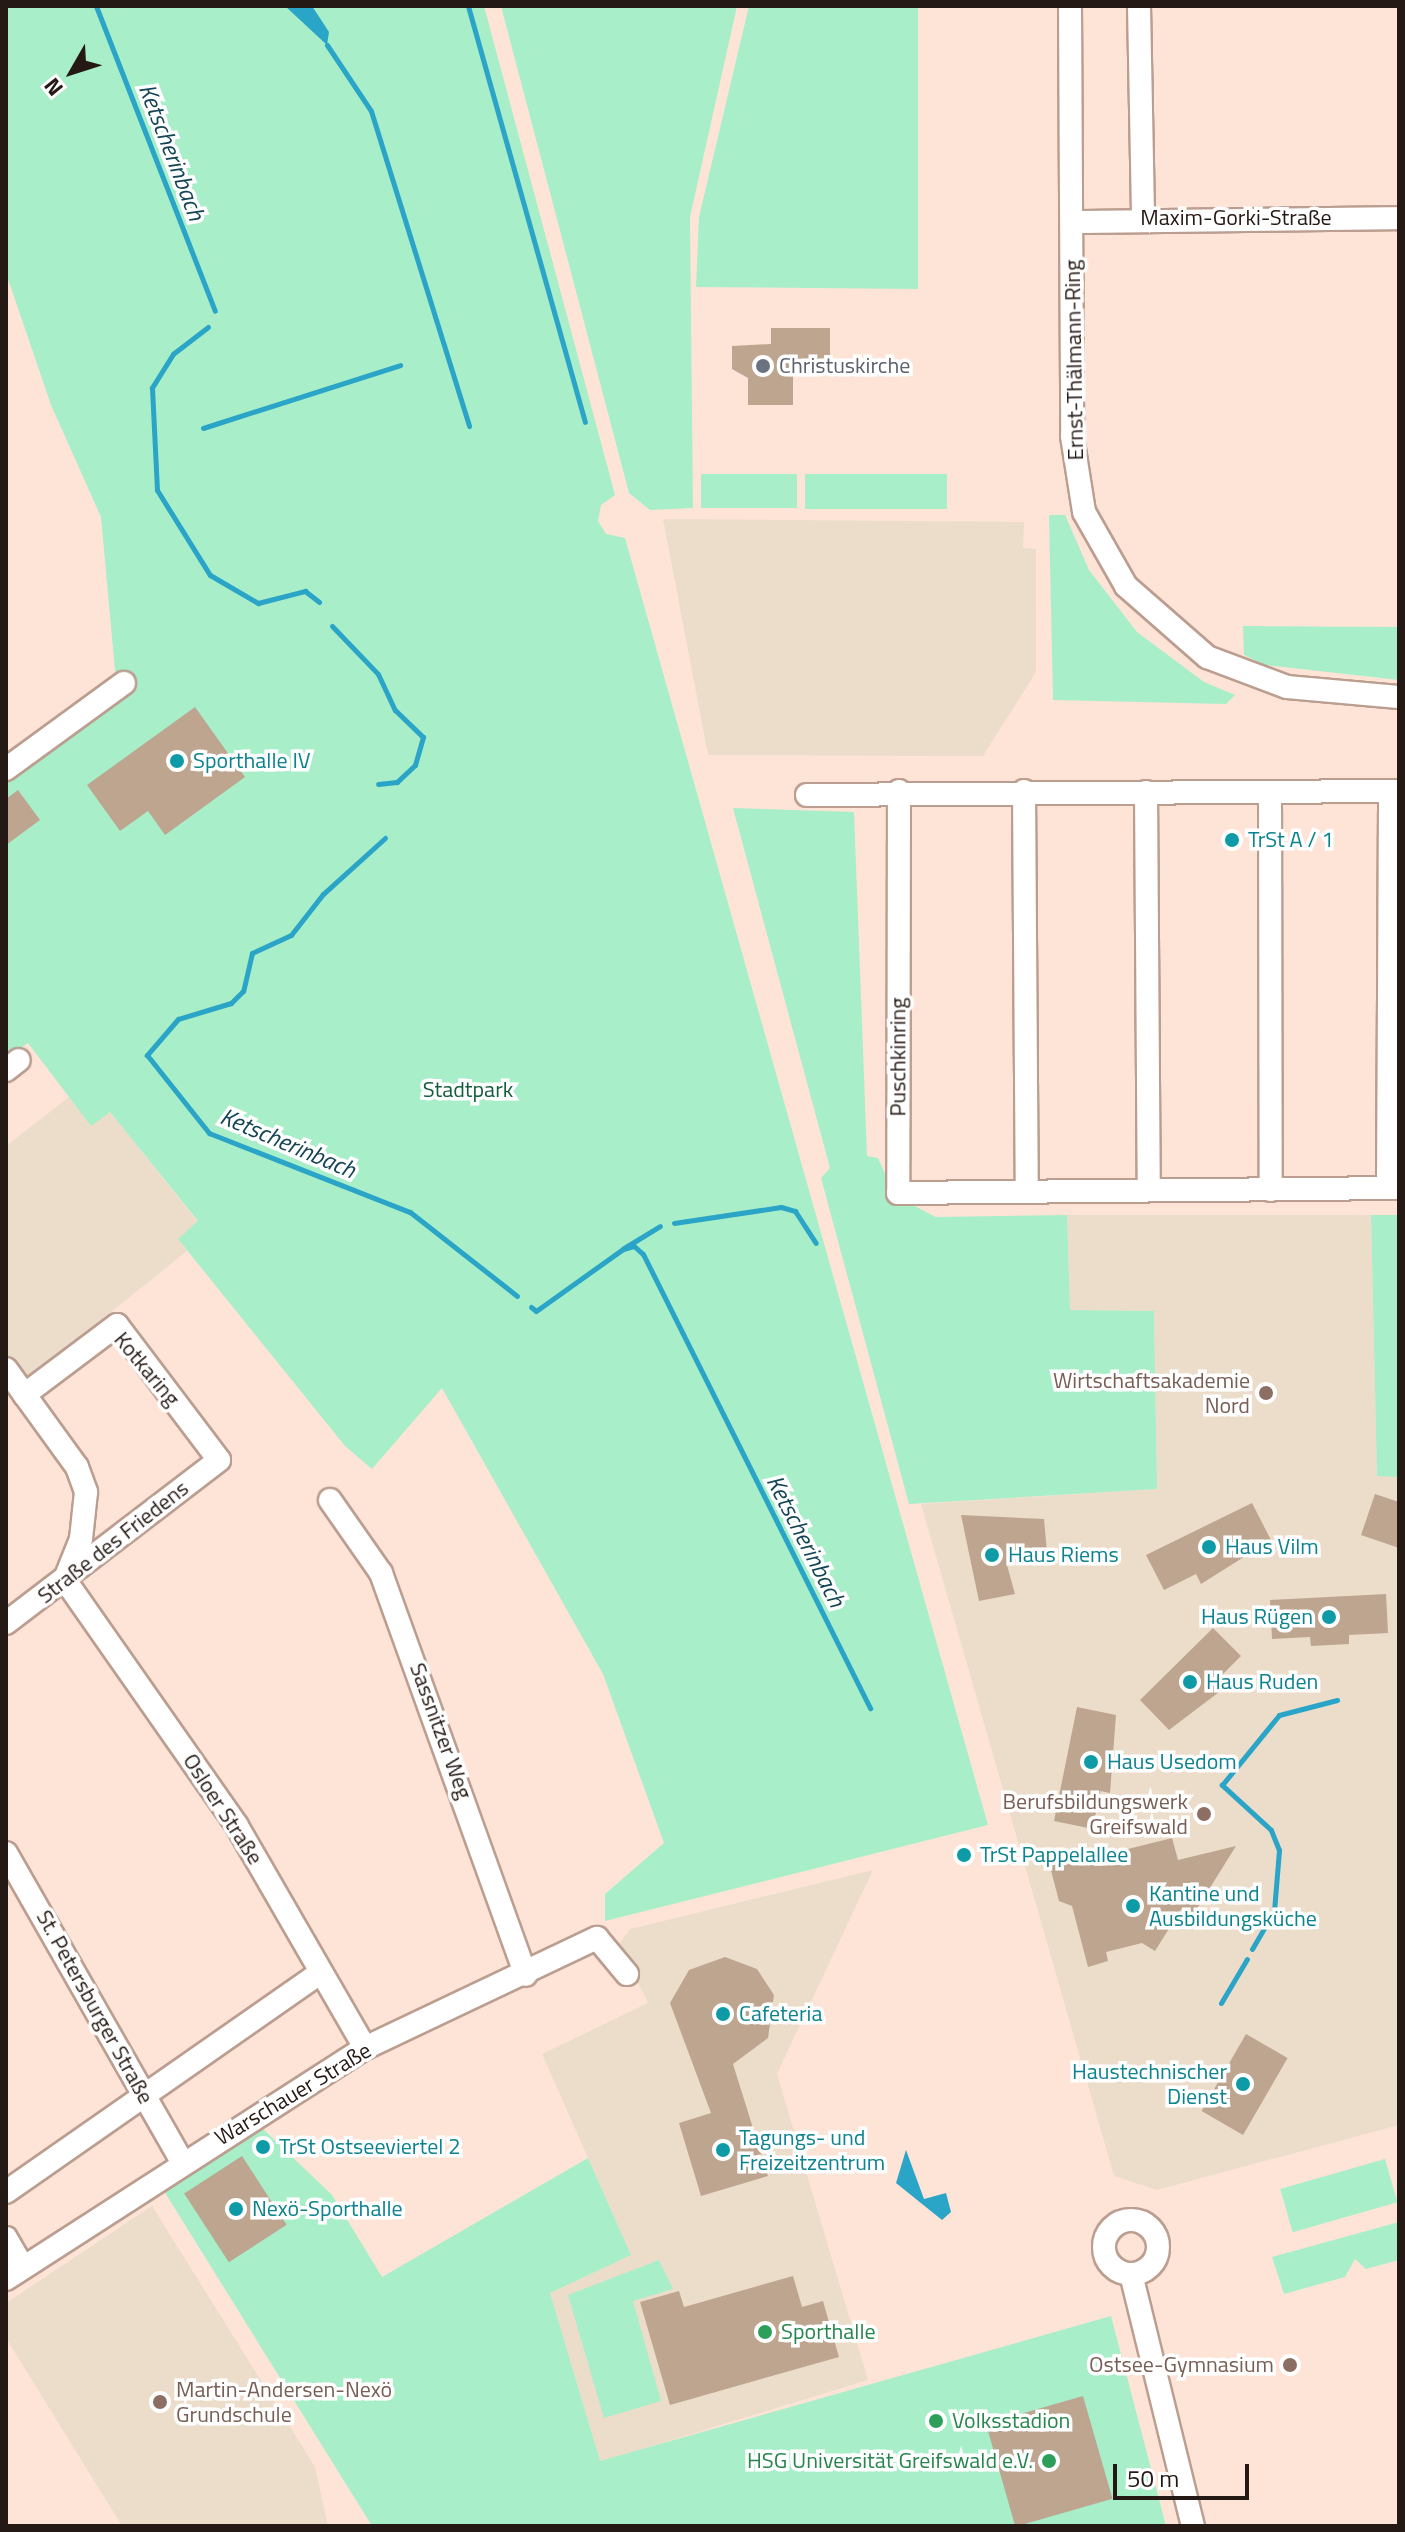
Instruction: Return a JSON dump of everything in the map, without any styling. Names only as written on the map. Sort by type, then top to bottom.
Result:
[{"type":"street","name":"Ernst-Thälmann-Ring","points":[[1070,6],[1076,481],[1084,512],[1126,586],[1179,639],[1243,675],[1340,695],[1399,697]]},
{"type":"street","points":[[1139,6],[1143,218]]},
{"type":"street","name":"Maxim-Gorki-Straße","points":[[1073,222],[1143,218],[1399,218]]},
{"type":"street","points":[[6,769],[124,683]]},
{"type":"street","name":"Puschkinring","points":[[807,795],[899,791],[1395,791],[1394,1188],[898,1193],[899,791]]},
{"type":"street","points":[[1024,791],[1027,1191]]},
{"type":"street","points":[[1146,792],[1149,1190]]},
{"type":"street","points":[[1270,792],[1271,1190]]},
{"type":"street","name":"Kotkaring","points":[[24,1395],[117,1325],[219,1460]]},
{"type":"street","points":[[6,1369],[86,1492],[81,1539],[65,1580]]},
{"type":"street","name":"Straße des Friedens","points":[[6,1623],[219,1460]]},
{"type":"street","name":"Sassnitzer Weg","points":[[330,1500],[381,1573],[526,1975]]},
{"type":"street","name":"Osloer Straße","points":[[65,1580],[237,1826],[365,2048]]},
{"type":"street","name":"St. Petersburger Straße","points":[[6,1853],[182,2162]]},
{"type":"street","name":"Warschauer Straße","points":[[15,2273],[182,2162],[365,2048],[526,1975],[597,1938],[627,1974]]},
{"type":"street","points":[[6,2192],[146,2099],[321,1972]]},
{"type":"street","points":[[6,2238],[15,2273]]},
{"type":"street","points":[[1131,2274],[1193,2526]]},
{"type":"shaded area","points":[[663,519],[1024,522],[1023,548],[1036,549],[1036,672],[983,756],[708,755]]},
{"type":"shaded area","points":[[69,1097],[91,1125],[110,1112],[198,1222],[178,1239],[187,1251],[25,1381],[6,1354],[6,1146]]},
{"type":"shaded area","name":"Berufsbildungswerk Greifswald","points":[[1067,1215],[1371,1215],[1377,1475],[1399,1477],[1399,2125],[1157,2190],[1114,2176],[921,1504],[1157,1489],[1154,1311],[1070,1310]]},
{"type":"shaded area","points":[[873,1870],[777,2074],[868,2380],[600,2462],[550,2293],[631,2255],[542,2054],[648,2003],[619,1944],[630,1929]]},
{"type":"shaded area","name":"Martin-Andersen-Nexö Grundschule","points":[[152,2206],[315,2467],[328,2526],[122,2526],[6,2338],[6,2303]]},
{"type":"green space","name":"Stadtpark","points":[[6,6],[484,6],[615,495],[601,505],[598,521],[606,534],[625,538],[988,1825],[605,1921],[605,1894],[664,1843],[603,1674],[442,1388],[372,1469],[345,1446],[178,1239],[198,1221],[110,1112],[91,1126],[28,1043],[6,1058],[6,781],[133,688],[116,681],[101,517],[51,405],[6,273]]},
{"type":"green space","points":[[501,6],[737,6],[690,217],[693,508],[650,510],[629,493]]},
{"type":"green space","points":[[749,6],[918,6],[918,289],[696,287],[699,217]]},
{"type":"green space","points":[[701,474],[797,474],[797,508],[701,508]]},
{"type":"green space","points":[[805,474],[947,474],[947,509],[805,509]]},
{"type":"green space","points":[[1049,515],[1065,515],[1089,570],[1137,632],[1204,682],[1235,695],[1226,704],[1053,700]]},
{"type":"green space","points":[[1243,626],[1399,627],[1399,680],[1265,665],[1244,655]]},
{"type":"green space","points":[[733,808],[854,812],[867,1156],[878,1158],[895,1196],[936,1217],[1067,1215],[1070,1310],[1154,1311],[1157,1489],[909,1504],[821,1178],[830,1168]]},
{"type":"green space","points":[[1371,1215],[1399,1215],[1399,1477],[1377,1476]]},
{"type":"green space","points":[[262,2128],[332,2195],[382,2277],[588,2158],[631,2255],[550,2293],[600,2461],[1111,2316],[1166,2526],[372,2526],[164,2191]]},
{"type":"green space","points":[[1385,2159],[1397,2202],[1293,2232],[1280,2189]]},
{"type":"green space","points":[[1399,2222],[1399,2260],[1366,2269],[1355,2259],[1345,2277],[1284,2294],[1272,2257]]},
{"type":"green space","points":[[659,2260],[673,2289],[633,2301],[661,2401],[604,2418],[568,2295]]},
{"type":"water","points":[[285,6],[312,6],[329,32],[327,45]]},
{"type":"water","points":[[906,2150],[924,2199],[946,2193],[951,2212],[942,2220],[896,2183]]},
{"type":"building","name":"Christuskirche","points":[[771,328],[830,328],[830,364],[793,363],[793,405],[748,405],[748,378],[732,369],[732,346],[771,344]]},
{"type":"building","name":"Sporthalle IV","points":[[195,707],[245,777],[165,835],[148,811],[120,831],[87,785]]},
{"type":"building","points":[[18,790],[40,820],[6,845],[6,799]]},
{"type":"building","points":[[1375,1494],[1399,1502],[1399,1548],[1361,1535]]},
{"type":"building","name":"Haus Vilm","points":[[1252,1503],[1271,1540],[1201,1584],[1196,1574],[1164,1590],[1146,1555]]},
{"type":"building","name":"Haus Riems","points":[[961,1515],[1044,1519],[1047,1552],[1016,1552],[1007,1565],[1015,1594],[979,1601]]},
{"type":"building","name":"Haus Rügen","points":[[1386,1594],[1388,1633],[1349,1635],[1349,1644],[1311,1646],[1310,1637],[1272,1639],[1270,1600]]},
{"type":"building","name":"Haus Ruden","points":[[1213,1628],[1241,1656],[1219,1678],[1227,1686],[1169,1730],[1140,1700]]},
{"type":"building","name":"Haus Usedom","points":[[1077,1707],[1116,1715],[1110,1793],[1100,1791],[1093,1829],[1054,1821]]},
{"type":"building","name":"Kantine und Ausbildungsküche","points":[[1172,1838],[1178,1860],[1236,1846],[1193,1915],[1182,1908],[1155,1951],[1142,1943],[1106,1952],[1108,1961],[1088,1967],[1072,1906],[1059,1901],[1048,1859],[1082,1851],[1084,1860]]},
{"type":"building","points":[[725,1957],[757,1969],[774,1995],[768,2038],[733,2064],[768,2176],[701,2196],[679,2123],[711,2113],[670,2003],[689,1970]]},
{"type":"building","name":"Haustechnischer Dienst","points":[[1246,2034],[1288,2058],[1243,2135],[1202,2111]]},
{"type":"building","name":"Nexö-Sporthalle","points":[[242,2156],[287,2225],[229,2262],[184,2194]]},
{"type":"building","name":"Sporthalle","points":[[793,2276],[802,2307],[823,2301],[839,2357],[670,2405],[640,2302],[679,2291],[684,2307]]},
{"type":"building","name":"HSG Universität Greifswald e.V.","points":[[1083,2396],[1112,2499],[1015,2526],[986,2424]]},
{"type":"waterway","name":"Ketscherinbach","points":[[96,6],[215,311]]},
{"type":"waterway","points":[[468,6],[585,422]]},
{"type":"waterway","points":[[327,45],[371,111],[469,426]]},
{"type":"waterway","name":"Ketscherinbach","points":[[208,327],[173,354],[152,388],[157,490],[210,575],[258,603],[305,591],[319,602]]},
{"type":"waterway","points":[[203,428],[400,365]]},
{"type":"waterway","name":"Ketscherinbach","points":[[332,626],[378,674],[395,710],[423,737],[415,765],[397,782],[378,784]]},
{"type":"waterway","name":"Ketscherinbach","points":[[385,838],[323,894],[291,935],[252,953],[243,991],[231,1003],[178,1019],[147,1055],[209,1133],[410,1212],[517,1296]]},
{"type":"waterway","points":[[674,1223],[781,1207],[795,1211],[816,1243]]},
{"type":"waterway","points":[[624,1248],[660,1226]]},
{"type":"waterway","name":"Ketscherinbach","points":[[531,1307],[536,1311],[623,1249],[634,1246],[643,1254],[870,1708]]},
{"type":"waterway","points":[[1252,1949],[1274,1911],[1279,1850],[1271,1830],[1222,1785],[1279,1715],[1337,1700]]},
{"type":"waterway","points":[[1221,2003],[1247,1959]]},
{"type":"place","name":"Christuskirche","points":[[763,366]]},
{"type":"place","name":"Sporthalle IV","points":[[177,761]]},
{"type":"place","name":"TrSt A / 1","points":[[1232,840]]},
{"type":"place","name":"Wirtschaftsakademie Nord","points":[[1266,1393]]},
{"type":"place","name":"Haus Vilm","points":[[1209,1547]]},
{"type":"place","name":"Haus Riems","points":[[992,1555]]},
{"type":"place","name":"Haus Rügen","points":[[1329,1617]]},
{"type":"place","name":"Haus Ruden","points":[[1190,1682]]},
{"type":"place","name":"Haus Usedom","points":[[1091,1762]]},
{"type":"place","name":"Berufsbildungswerk Greifswald","points":[[1204,1814]]},
{"type":"place","name":"TrSt Pappelallee","points":[[964,1855]]},
{"type":"place","name":"Kantine und Ausbildungsküche","points":[[1133,1906]]},
{"type":"place","name":"Cafeteria","points":[[723,2014]]},
{"type":"place","name":"Haustechnischer Dienst","points":[[1243,2084]]},
{"type":"place","name":"TrSt Ostseeviertel 2","points":[[263,2147]]},
{"type":"place","name":"Tagungs- und Freizeitzentrum","points":[[723,2150]]},
{"type":"place","name":"Nexö-Sporthalle","points":[[236,2209]]},
{"type":"place","name":"Sporthalle","points":[[765,2332]]},
{"type":"place","name":"Ostsee-Gymnasium","points":[[1290,2365]]},
{"type":"place","name":"Martin-Andersen-Nexö Grundschule","points":[[160,2402]]},
{"type":"place","name":"Volksstadion","points":[[936,2421]]},
{"type":"place","name":"HSG Universität Greifswald e.V.","points":[[1049,2461]]}]
